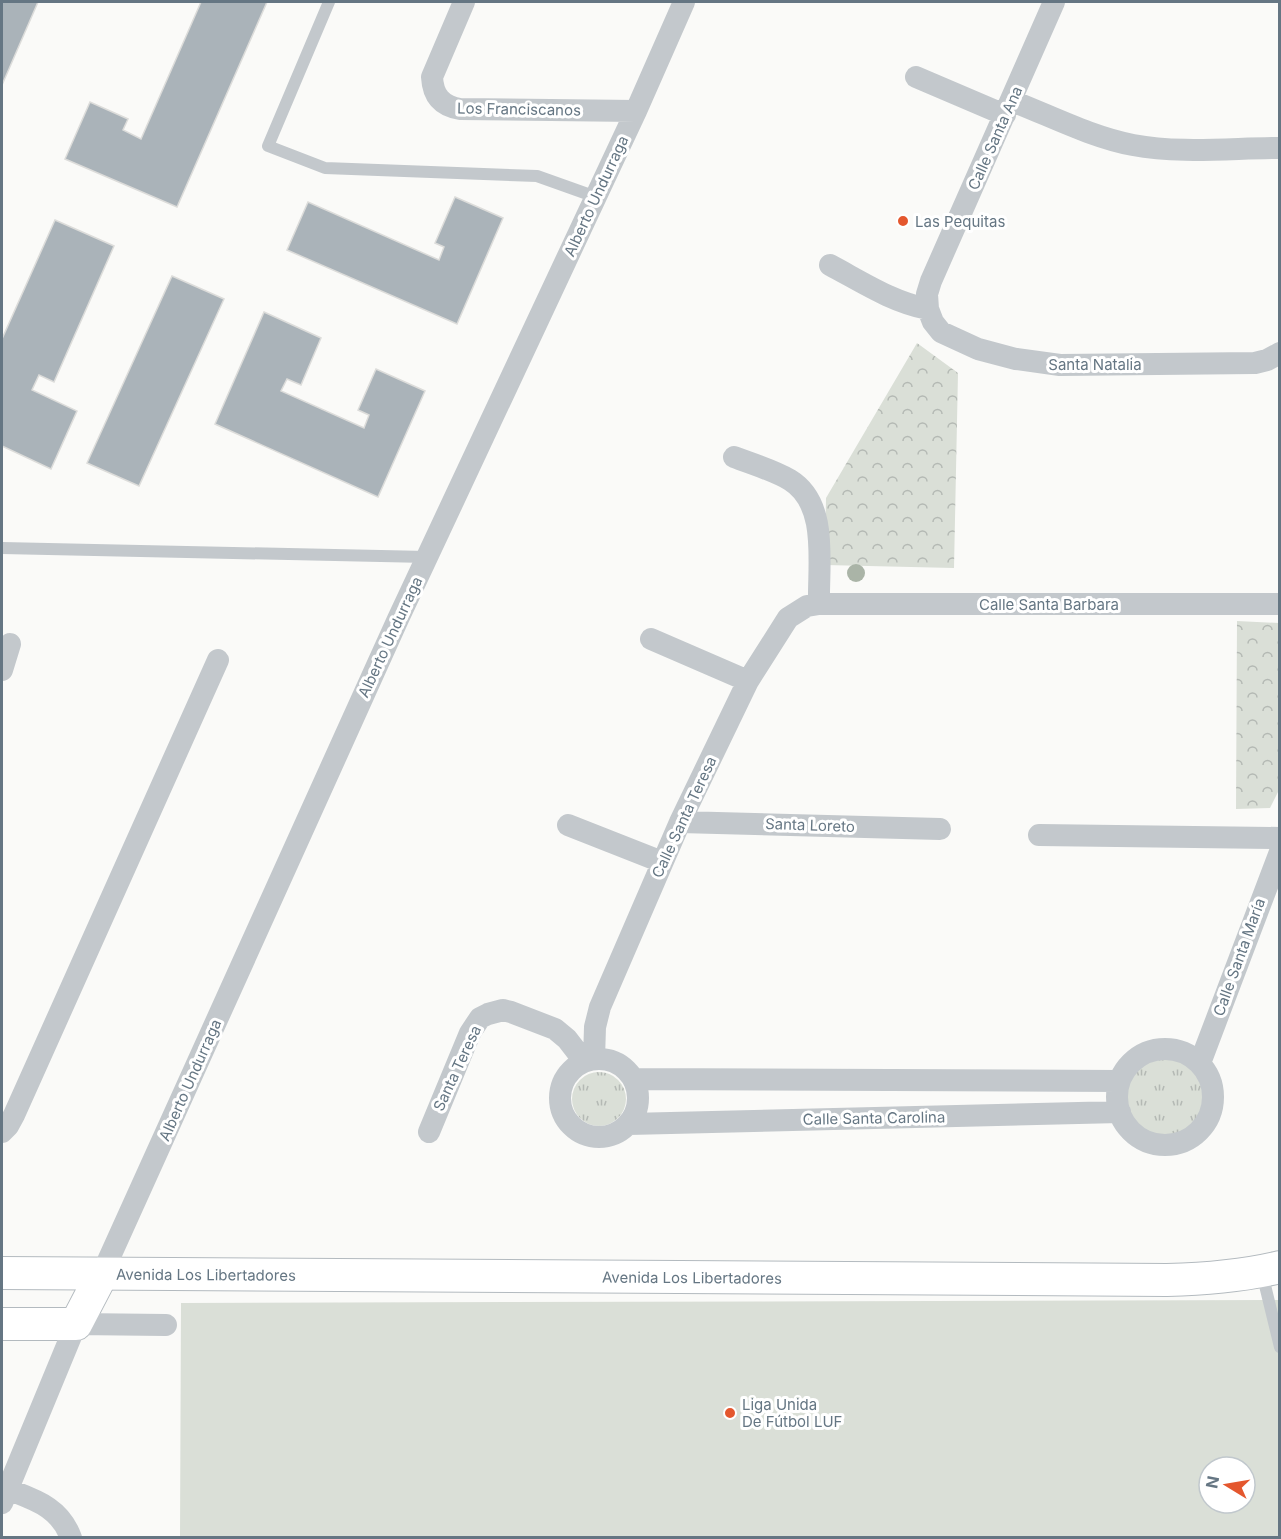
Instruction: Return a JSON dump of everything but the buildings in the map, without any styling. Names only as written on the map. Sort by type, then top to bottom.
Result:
[{"type":"street","name":"Los Franciscanos","points":[[464,2],[432,77],[436,96],[442,103],[460,109],[636,111]]},
{"type":"street","name":"Alberto Undurraga","points":[[102,1275],[427,557],[636,111],[684,2]]},
{"type":"street","name":"Calle Santa Ana","points":[[928,309],[927,294],[931,281],[1054,2]]},
{"type":"street","points":[[916,77],[1130,144],[1178,149],[1280,148]]},
{"type":"street","points":[[830,265],[894,299],[928,309]]},
{"type":"street","name":"Santa Natalia","points":[[928,309],[933,322],[941,332],[955,340],[978,349],[1038,363],[1255,363],[1280,353]]},
{"type":"street","points":[[734,457],[790,480],[808,497],[815,510],[818,525],[819,604]]},
{"type":"street","name":"Calle Santa Barbara","points":[[819,604],[1280,604]]},
{"type":"street","name":"Calle Santa Teresa","points":[[589,1060],[600,1006],[680,822],[748,681],[788,618],[807,606],[819,604]]},
{"type":"street","points":[[651,639],[748,681]]},
{"type":"street","points":[[2,670],[10,644]]},
{"type":"street","points":[[2,1132],[14,1114],[218,660]]},
{"type":"street","name":"Santa Loreto","points":[[680,822],[940,829]]},
{"type":"street","points":[[568,825],[662,862]]},
{"type":"street","points":[[1039,835],[1280,838]]},
{"type":"street","name":"Calle Santa María","points":[[1200,1063],[1280,852]]},
{"type":"street","name":"Santa Teresa","points":[[429,1132],[470,1033],[480,1018],[488,1014],[503,1010],[555,1029],[589,1060]]},
{"type":"street","points":[[1171,1048],[1186,1053],[1200,1063],[1209,1075],[1214,1090],[1213,1106],[1207,1121],[1197,1133],[1184,1141],[1168,1145],[1153,1144],[1138,1137],[1127,1126],[1120,1113],[1117,1097],[1119,1081],[1127,1067],[1139,1056],[1155,1049],[1171,1048]]},
{"type":"street","points":[[606,1059],[617,1063],[626,1069],[633,1079],[638,1102],[629,1124],[619,1132],[606,1137],[587,1135],[570,1125],[562,1114],[561,1089],[566,1076],[575,1067],[589,1060],[606,1059]]},
{"type":"street","points":[[633,1079],[1119,1081]]},
{"type":"street","name":"Calle Santa Carolina","points":[[629,1124],[1120,1113]]},
{"type":"street","name":"Avenida Los Libertadores","points":[[2,1273],[1167,1280],[1205,1279],[1270,1269]]},
{"type":"street","name":"Avenida Los Libertadores","points":[[76,1324],[102,1275]]},
{"type":"street","points":[[2,1324],[166,1325]]},
{"type":"street","points":[[71,1538],[65,1524],[48,1506],[4,1496],[76,1324]]},
{"type":"lane","points":[[329,2],[268,146],[325,168],[537,176],[596,197]]},
{"type":"lane","points":[[2,548],[427,557]]},
{"type":"lane","points":[[1270,1269],[1280,1347]]},
{"type":"green space","points":[[917,343],[958,373],[954,568],[825,565],[826,498]]},
{"type":"green space","points":[[1237,621],[1279,623],[1279,790],[1270,808],[1236,809]]},
{"type":"green space","points":[[1158,1058],[1174,1058],[1188,1064],[1199,1075],[1205,1089],[1205,1105],[1199,1119],[1188,1130],[1174,1136],[1158,1136],[1144,1130],[1133,1119],[1127,1105],[1127,1089],[1133,1075],[1144,1064]]},
{"type":"green space","points":[[599,1072],[609,1074],[618,1080],[624,1089],[626,1099],[624,1109],[618,1118],[609,1124],[599,1126],[589,1124],[580,1118],[574,1109],[572,1099],[574,1089],[580,1080],[589,1074]]},
{"type":"green space","name":"Liga Unida De Fútbol LUF","points":[[1279,1300],[1279,1537],[180,1538],[181,1303]]},
{"type":"place","name":"Las Pequitas","points":[[903,221]]},
{"type":"place","name":"Liga Unida De Fútbol LUF","points":[[730,1413]]}]
